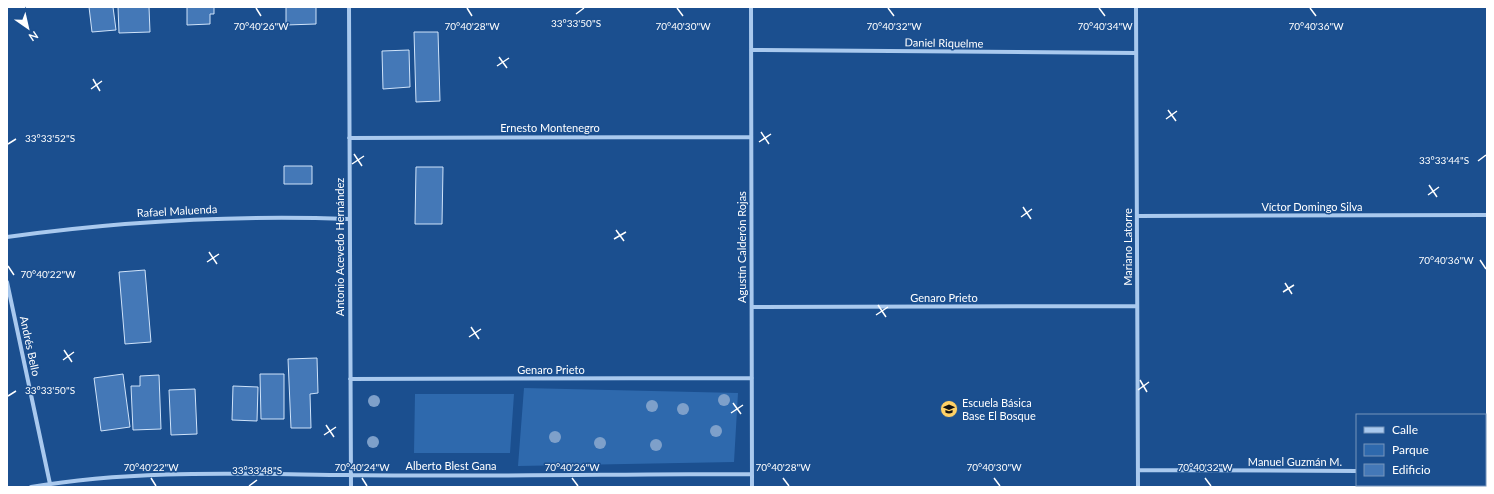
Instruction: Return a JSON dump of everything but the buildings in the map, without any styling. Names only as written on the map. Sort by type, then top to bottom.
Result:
[{"type":"street","name":"Antonio Acevedo Hernández","points":[[349,7],[350,487]]},
{"type":"street","name":"Agustín Calderón Rojas","points":[[751,7],[752,487]]},
{"type":"street","name":"Mariano Latorre","points":[[1136,7],[1138,487]]},
{"type":"street","name":"Daniel Riquelme","points":[[751,50],[1136,53]]},
{"type":"street","name":"Ernesto Montenegro","points":[[349,138],[751,137]]},
{"type":"street","name":"Víctor Domingo Silva","points":[[1136,216],[1487,215]]},
{"type":"street","name":"Rafael Maluenda","points":[[7,237],[64,229],[190,219],[269,217],[349,219]]},
{"type":"street","name":"Andrés Bello","points":[[7,282],[50,484]]},
{"type":"street","name":"Genaro Prieto","points":[[752,307],[1137,306]]},
{"type":"street","name":"Genaro Prieto","points":[[350,379],[752,378]]},
{"type":"street","name":"Manuel Guzmán M.","points":[[1138,470],[1356,471]]},
{"type":"street","name":"Alberto Blest Gana","points":[[31,487],[144,474],[191,473],[350,475],[752,474]]},
{"type":"green space","points":[[524,388],[738,393],[734,462],[518,466]]},
{"type":"green space","points":[[415,394],[514,394],[510,453],[414,453]]},
{"type":"place","name":"Escuela Básica Base El Bosque","points":[[949,409]]}]
